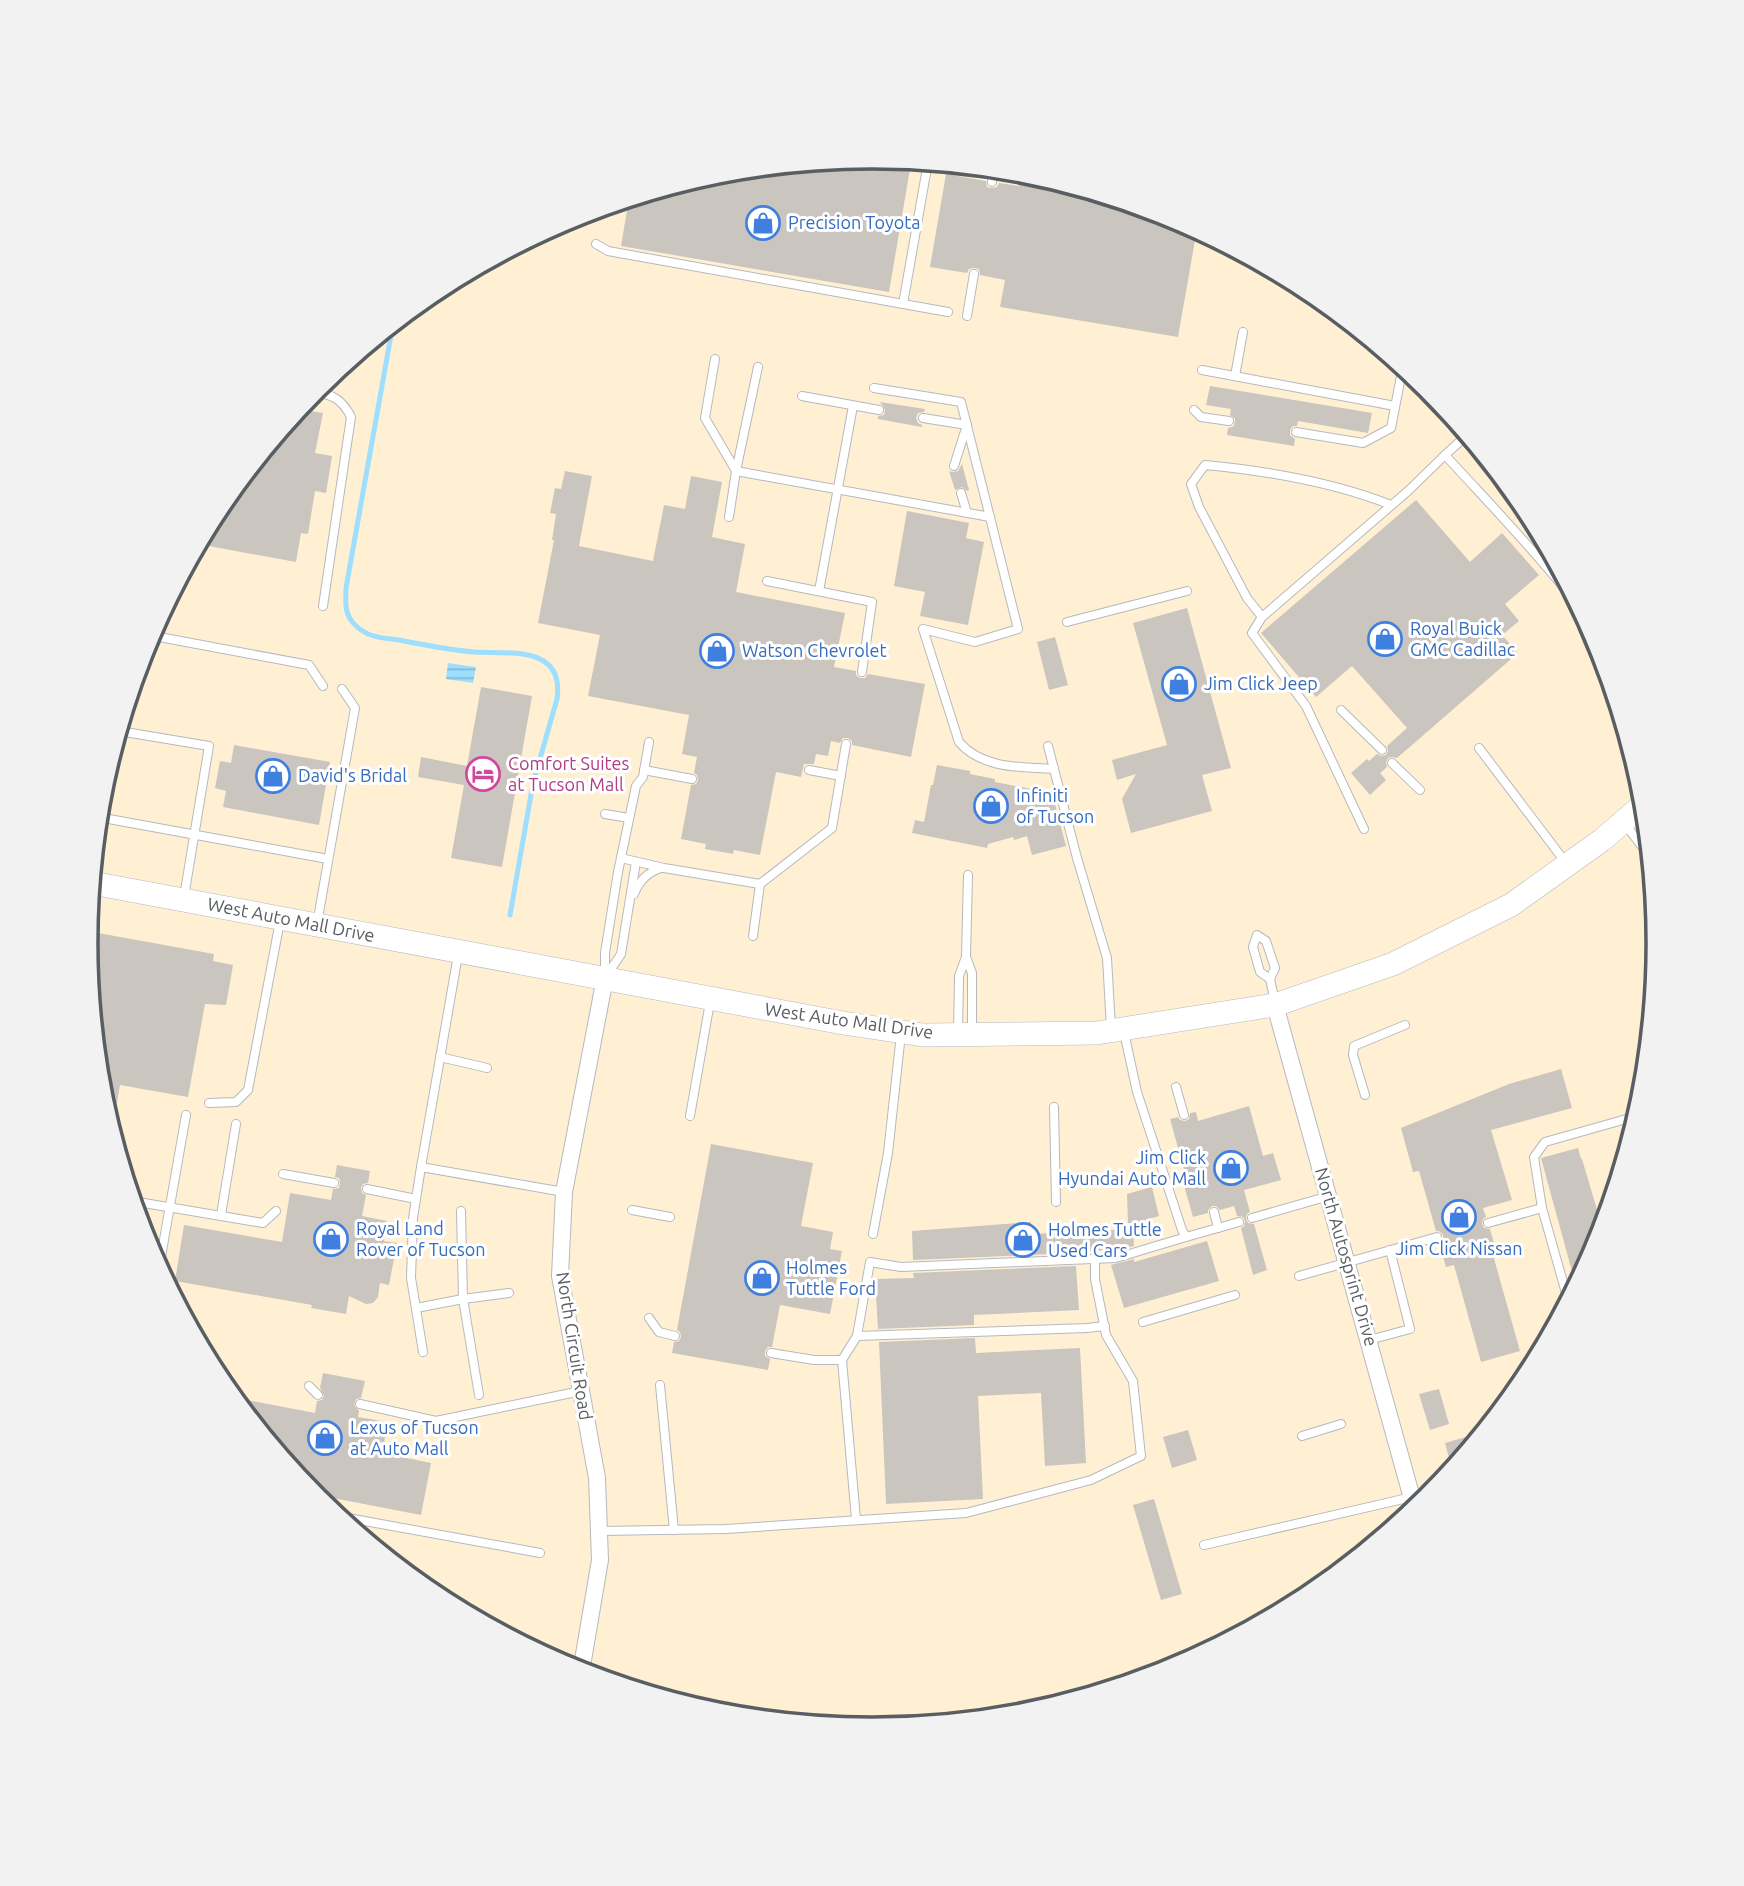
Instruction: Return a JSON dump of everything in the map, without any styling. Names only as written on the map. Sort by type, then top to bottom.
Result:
[{"type":"street","name":"West Auto Mall Drive","points":[[101,885],[843,1023],[923,1035],[1097,1033],[1276,1005],[1393,964],[1511,905],[1602,840],[1634,812]]},
{"type":"street","name":"North Circuit Road","points":[[583,1661],[600,1560],[597,1479],[559,1276],[564,1192],[605,978]]},
{"type":"street","name":"North Autosprint Drive","points":[[1276,1005],[1412,1496]]},
{"type":"lane","points":[[904,304],[927,171]]},
{"type":"lane","points":[[596,244],[608,251],[948,312]]},
{"type":"lane","points":[[967,316],[974,274]]},
{"type":"lane","points":[[1235,376],[1243,332]]},
{"type":"lane","points":[[715,359],[705,418],[736,471],[990,517]]},
{"type":"lane","points":[[729,517],[758,367]]},
{"type":"lane","points":[[1202,370],[1395,406]]},
{"type":"lane","points":[[1296,432],[1363,443],[1391,428],[1400,378]]},
{"type":"lane","points":[[874,388],[961,402],[1018,629],[975,642],[923,629],[959,742],[966,750],[986,761],[1054,769]]},
{"type":"lane","points":[[323,606],[351,417],[345,404],[327,394]]},
{"type":"lane","points":[[802,396],[879,410]]},
{"type":"lane","points":[[820,591],[853,406]]},
{"type":"lane","points":[[1194,410],[1201,417],[1229,421]]},
{"type":"lane","points":[[923,418],[967,425]]},
{"type":"lane","points":[[954,466],[967,425]]},
{"type":"lane","points":[[1364,829],[1306,706],[1252,633],[1262,617],[1460,441]]},
{"type":"lane","points":[[1445,455],[1505,518],[1551,573]]},
{"type":"lane","points":[[1262,617],[1247,598],[1199,508],[1191,484],[1205,465],[1247,469],[1357,492],[1391,505]]},
{"type":"lane","points":[[961,493],[967,513]]},
{"type":"lane","points":[[767,581],[872,602],[862,672]]},
{"type":"lane","points":[[1067,622],[1186,591]]},
{"type":"lane","points":[[161,638],[309,665],[323,686]]},
{"type":"lane","points":[[316,925],[355,708],[342,690]]},
{"type":"lane","points":[[1341,710],[1382,750]]},
{"type":"lane","points":[[127,733],[209,746],[183,900]]},
{"type":"lane","points":[[605,978],[604,953],[621,858],[636,786],[643,773],[649,742]]},
{"type":"lane","points":[[753,936],[760,884],[832,828],[846,744]]},
{"type":"lane","points":[[1048,746],[1107,958],[1117,1030],[1184,1233]]},
{"type":"lane","points":[[1479,748],[1568,864]]},
{"type":"lane","points":[[1392,762],[1420,790]]},
{"type":"lane","points":[[809,770],[841,776]]},
{"type":"lane","points":[[643,773],[692,779]]},
{"type":"lane","points":[[643,773],[649,788]]},
{"type":"lane","points":[[605,814],[629,818]]},
{"type":"lane","points":[[109,819],[328,859]]},
{"type":"lane","points":[[1623,822],[1639,842]]},
{"type":"lane","points":[[621,858],[760,884]]},
{"type":"lane","points":[[605,978],[621,954],[636,862]]},
{"type":"lane","points":[[629,906],[642,880],[651,871],[664,867]]},
{"type":"lane","points":[[965,1034],[959,976],[966,957],[968,875]]},
{"type":"lane","points":[[209,1103],[236,1101],[248,1090],[280,918]]},
{"type":"lane","points":[[1270,979],[1261,972],[1253,947],[1257,935],[1266,941],[1275,968],[1270,979],[1276,1005]]},
{"type":"lane","points":[[423,1352],[411,1278],[413,1218],[459,951]]},
{"type":"lane","points":[[965,1034],[972,973],[966,957]]},
{"type":"lane","points":[[690,1116],[711,998]]},
{"type":"lane","points":[[1365,1094],[1353,1055],[1354,1046],[1405,1025]]},
{"type":"lane","points":[[873,1234],[888,1153],[901,1031]]},
{"type":"lane","points":[[440,1057],[487,1068]]},
{"type":"lane","points":[[1176,1087],[1184,1115]]},
{"type":"lane","points":[[1054,1107],[1056,1202]]},
{"type":"lane","points":[[162,1250],[186,1115]]},
{"type":"lane","points":[[1565,1287],[1542,1208],[1534,1157],[1545,1142],[1625,1119]]},
{"type":"lane","points":[[220,1215],[236,1124]]},
{"type":"lane","points":[[421,1167],[564,1192]]},
{"type":"lane","points":[[283,1174],[334,1183]]},
{"type":"lane","points":[[367,1189],[416,1199]]},
{"type":"lane","points":[[1252,1218],[1329,1196]]},
{"type":"lane","points":[[143,1203],[263,1223],[276,1211]]},
{"type":"lane","points":[[1488,1223],[1542,1208]]},
{"type":"lane","points":[[632,1210],[670,1217]]},
{"type":"lane","points":[[461,1211],[463,1298],[479,1395]]},
{"type":"lane","points":[[1214,1212],[1218,1228]]},
{"type":"lane","points":[[856,1520],[842,1360],[857,1336],[870,1262],[901,1267],[1116,1258],[1184,1233],[1239,1222]]},
{"type":"lane","points":[[1299,1276],[1437,1237]]},
{"type":"lane","points":[[1369,1340],[1410,1329],[1390,1250]]},
{"type":"lane","points":[[599,1531],[726,1529],[966,1513],[1091,1480],[1141,1456],[1133,1381],[1107,1335],[1095,1279],[1095,1259]]},
{"type":"lane","points":[[416,1308],[463,1298],[509,1293]]},
{"type":"lane","points":[[1143,1322],[1235,1295]]},
{"type":"lane","points":[[649,1318],[659,1332],[676,1336]]},
{"type":"lane","points":[[857,1336],[1105,1326]]},
{"type":"lane","points":[[771,1353],[814,1360],[842,1360]]},
{"type":"lane","points":[[660,1385],[674,1530]]},
{"type":"lane","points":[[309,1387],[318,1395]]},
{"type":"lane","points":[[360,1404],[436,1421],[581,1391]]},
{"type":"lane","points":[[1302,1436],[1341,1424]]},
{"type":"lane","points":[[1204,1545],[1403,1505]]},
{"type":"lane","points":[[356,1519],[540,1553]]},
{"type":"shaded area","points":[[872,169],[973,176],[1072,195],[1121,210],[1214,249],[1259,273],[1302,299],[1382,361],[1454,433],[1486,472],[1516,513],[1566,601],[1605,694],[1620,743],[1631,792],[1644,892],[1646,943],[1639,1044],[1620,1143],[1605,1192],[1566,1285],[1542,1330],[1516,1373],[1454,1453],[1382,1525],[1343,1557],[1302,1587],[1214,1637],[1121,1676],[1072,1691],[1023,1702],[923,1715],[872,1717],[771,1710],[672,1691],[623,1676],[530,1637],[485,1613],[442,1587],[362,1525],[290,1453],[258,1414],[228,1373],[178,1285],[139,1192],[124,1143],[113,1094],[100,994],[98,943],[105,842],[124,743],[139,694],[178,601],[202,556],[228,513],[290,433],[362,361],[401,329],[442,299],[530,249],[623,210],[672,195],[721,184],[821,171]]},
{"type":"water","points":[[448,663],[476,667],[473,683],[446,679]]},
{"type":"building","name":"Precision Toyota","points":[[910,170],[889,292],[621,246],[627,209],[672,195],[771,176],[821,171]]},
{"type":"building","points":[[946,174],[986,181],[987,187],[992,188],[999,183],[1019,186],[1019,183],[1023,184],[1072,195],[1121,210],[1195,240],[1178,337],[1000,307],[1005,280],[980,275],[979,269],[974,268],[967,273],[930,267]]},
{"type":"building","points":[[1210,386],[1372,413],[1368,433],[1298,421],[1297,426],[1290,430],[1290,435],[1295,439],[1294,446],[1227,435],[1228,428],[1234,426],[1235,419],[1230,415],[1231,409],[1206,405]]},
{"type":"building","points":[[880,402],[925,409],[924,412],[918,413],[916,418],[922,427],[878,419],[878,416],[884,415],[885,410]]},
{"type":"building","points":[[311,411],[323,413],[315,453],[332,456],[326,493],[315,491],[308,534],[301,533],[296,562],[208,546],[258,472]]},
{"type":"building","points":[[962,464],[969,490],[967,491],[962,487],[955,490],[949,471],[958,471]]},
{"type":"building","name":"Watson Chevrolet","points":[[565,471],[592,476],[579,546],[653,561],[664,505],[685,509],[691,476],[722,482],[712,537],[745,544],[736,592],[845,613],[834,667],[856,671],[860,678],[865,678],[868,674],[925,684],[911,757],[852,745],[848,738],[843,738],[840,743],[831,741],[828,756],[816,754],[814,764],[804,764],[801,777],[776,772],[760,855],[734,850],[733,854],[705,849],[706,844],[681,839],[691,785],[698,780],[694,773],[697,757],[682,754],[689,715],[588,696],[600,635],[538,623],[554,540],[556,514],[550,513],[555,488],[561,489]]},
{"type":"building","name":"Royal Buick GMC Cadillac","points":[[1416,500],[1470,562],[1502,533],[1539,575],[1505,604],[1519,621],[1502,635],[1518,653],[1397,758],[1388,758],[1387,767],[1380,773],[1386,780],[1370,795],[1351,773],[1367,759],[1369,761],[1377,754],[1386,755],[1387,746],[1407,728],[1352,666],[1316,697],[1261,633]]},
{"type":"building","points":[[907,511],[969,523],[966,538],[984,542],[968,625],[920,616],[925,592],[894,586]]},
{"type":"building","name":"Jim Click Jeep","points":[[1187,608],[1231,768],[1202,775],[1212,811],[1131,833],[1122,799],[1136,774],[1117,780],[1112,760],[1167,745],[1133,623]]},
{"type":"building","points":[[1055,637],[1068,685],[1049,690],[1037,642]]},
{"type":"building","name":"Comfort Suites at Tucson Mall","points":[[481,687],[532,696],[502,867],[451,858],[464,785],[418,777],[421,757],[467,766]]},
{"type":"building","name":"David's Bridal","points":[[234,745],[330,762],[319,825],[223,807],[226,791],[215,788],[220,761],[231,763]]},
{"type":"building","name":"Infiniti of Tucson","points":[[937,765],[970,771],[970,774],[995,779],[995,782],[1052,793],[1066,846],[1032,855],[1027,836],[988,844],[987,848],[912,833],[915,820],[924,822]]},
{"type":"building","points":[[98,933],[214,954],[213,961],[233,965],[226,1005],[205,1004],[188,1097],[120,1085],[116,1108],[105,1044]]},
{"type":"building","name":"Jim Click Nissan","points":[[1561,1069],[1572,1108],[1491,1130],[1512,1200],[1483,1208],[1486,1217],[1482,1224],[1484,1228],[1490,1229],[1497,1254],[1493,1255],[1520,1351],[1481,1362],[1454,1265],[1446,1267],[1439,1243],[1443,1235],[1436,1231],[1419,1171],[1413,1172],[1401,1128],[1509,1084]]},
{"type":"building","name":"Jim Click Hyundai Auto Mall","points":[[1249,1106],[1263,1156],[1273,1153],[1281,1180],[1244,1190],[1250,1212],[1246,1219],[1248,1223],[1254,1224],[1267,1270],[1253,1275],[1241,1228],[1245,1221],[1243,1217],[1237,1216],[1234,1206],[1220,1210],[1212,1206],[1208,1213],[1193,1217],[1183,1182],[1187,1180],[1170,1119],[1178,1117],[1185,1121],[1189,1119],[1190,1113],[1196,1112],[1198,1121]]},
{"type":"building","name":"Holmes Tuttle Ford","points":[[711,1144],[813,1163],[801,1226],[833,1232],[830,1249],[842,1251],[830,1314],[780,1305],[772,1347],[765,1351],[765,1356],[770,1359],[768,1370],[672,1353],[674,1342],[681,1337],[677,1330]]},
{"type":"building","points":[[1578,1148],[1598,1212],[1572,1272],[1541,1158]]},
{"type":"building","name":"Royal Land Rover of Tucson","points":[[337,1165],[370,1171],[368,1183],[361,1188],[366,1195],[362,1216],[387,1221],[384,1241],[397,1243],[389,1285],[380,1283],[378,1297],[373,1303],[366,1304],[349,1296],[346,1314],[311,1308],[312,1305],[176,1281],[184,1225],[282,1242],[290,1193],[331,1200],[333,1189],[339,1188],[340,1183],[339,1178],[335,1177]]},
{"type":"building","points":[[1152,1187],[1159,1216],[1128,1225],[1127,1194]]},
{"type":"building","name":"Holmes Tuttle Used Cars","points":[[1031,1222],[1031,1234],[1133,1229],[1134,1246],[1107,1252],[913,1260],[912,1231]]},
{"type":"building","points":[[1207,1241],[1219,1281],[1124,1308],[1111,1265],[1134,1259],[1134,1262]]},
{"type":"building","points":[[1076,1266],[1079,1310],[974,1315],[974,1325],[878,1329],[875,1279],[914,1278],[913,1273]]},
{"type":"building","points":[[975,1338],[976,1353],[1080,1348],[1086,1463],[1045,1466],[1041,1393],[978,1396],[983,1499],[886,1504],[879,1342]]},
{"type":"building","name":"Lexus of Tucson at Auto Mall","points":[[323,1373],[365,1381],[361,1398],[356,1399],[354,1405],[359,1411],[358,1417],[388,1422],[382,1453],[431,1463],[421,1515],[334,1498],[290,1453],[248,1400],[315,1413],[317,1401],[324,1396],[320,1388]]},
{"type":"building","points":[[1439,1389],[1449,1424],[1430,1430],[1419,1394]]},
{"type":"building","points":[[1188,1430],[1197,1460],[1172,1468],[1163,1437]]},
{"type":"building","points":[[1468,1436],[1449,1458],[1445,1443]]},
{"type":"building","points":[[1154,1499],[1182,1594],[1161,1600],[1133,1505]]},
{"type":"waterway","points":[[391,338],[346,588],[346,609],[356,626],[375,636],[455,650],[532,656],[552,669],[557,682],[557,699],[533,783],[510,915]]},
{"type":"place","name":"Precision Toyota","points":[[763,223]]},
{"type":"place","name":"Royal Buick GMC Cadillac","points":[[1385,639]]},
{"type":"place","name":"Watson Chevrolet","points":[[717,651]]},
{"type":"place","name":"Jim Click Jeep","points":[[1179,684]]},
{"type":"place","name":"Comfort Suites at Tucson Mall","points":[[483,774]]},
{"type":"place","name":"David's Bridal","points":[[273,776]]},
{"type":"place","name":"Infiniti of Tucson","points":[[991,806]]},
{"type":"place","name":"Jim Click Hyundai Auto Mall","points":[[1231,1168]]},
{"type":"place","name":"Jim Click Nissan","points":[[1459,1217]]},
{"type":"place","name":"Royal Land Rover of Tucson","points":[[331,1239]]},
{"type":"place","name":"Holmes Tuttle Used Cars","points":[[1023,1240]]},
{"type":"place","name":"Holmes Tuttle Ford","points":[[762,1278]]},
{"type":"place","name":"Lexus of Tucson at Auto Mall","points":[[325,1438]]}]
